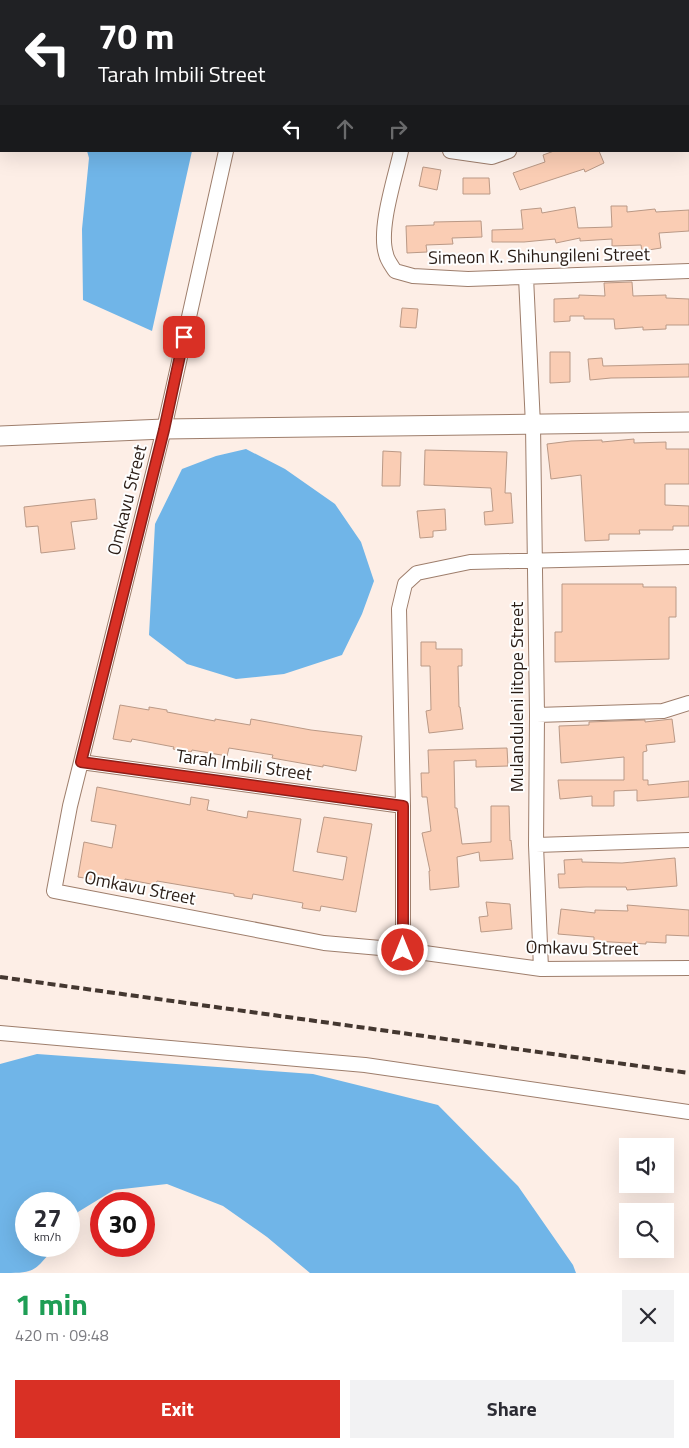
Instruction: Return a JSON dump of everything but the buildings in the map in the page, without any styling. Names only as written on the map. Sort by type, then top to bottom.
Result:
[{"type":"street","name":"Omkavu Street","points":[[226,152],[164,430],[70,806],[54,891],[324,942],[403,950],[541,969],[689,968]]},
{"type":"street","name":"Simeon K. Shihungileni Street","points":[[401,152],[383,241],[386,256],[395,271],[414,276],[468,279],[689,272]]},
{"type":"street","points":[[457,152],[492,157],[506,152]]},
{"type":"street","name":"Mulanduleni Iitope Street","points":[[526,276],[533,426],[537,715],[536,845],[541,969]]},
{"type":"street","points":[[0,436],[164,430],[533,426],[689,422]]},
{"type":"street","points":[[403,950],[403,806],[399,609],[405,584],[417,573],[470,562],[689,558]]},
{"type":"street","points":[[537,715],[664,711],[689,703]]},
{"type":"street","name":"Tarah Imbili Street","points":[[81,762],[403,806]]},
{"type":"street","points":[[536,845],[689,840]]},
{"type":"street","points":[[0,1032],[365,1065],[689,1112]]},
{"type":"water","points":[[87,152],[192,152],[152,331],[83,300],[82,229],[89,158]]},
{"type":"water","points":[[246,449],[285,469],[335,504],[361,542],[374,581],[362,614],[342,655],[284,674],[236,679],[187,664],[149,635],[155,524],[182,469],[216,456]]},
{"type":"water","points":[[37,1054],[313,1074],[438,1105],[518,1186],[573,1265],[576,1273],[310,1273],[267,1237],[223,1206],[167,1184],[114,1190],[111,1192],[90,1192],[90,1205],[80,1211],[80,1192],[15,1192],[15,1257],[46,1257],[32,1270],[27,1272],[0,1273],[0,1064]]},
{"type":"railway","points":[[0,977],[689,1073]]},
{"type":"route","points":[[184,337],[164,430],[81,762],[403,806],[403,950]]}]
